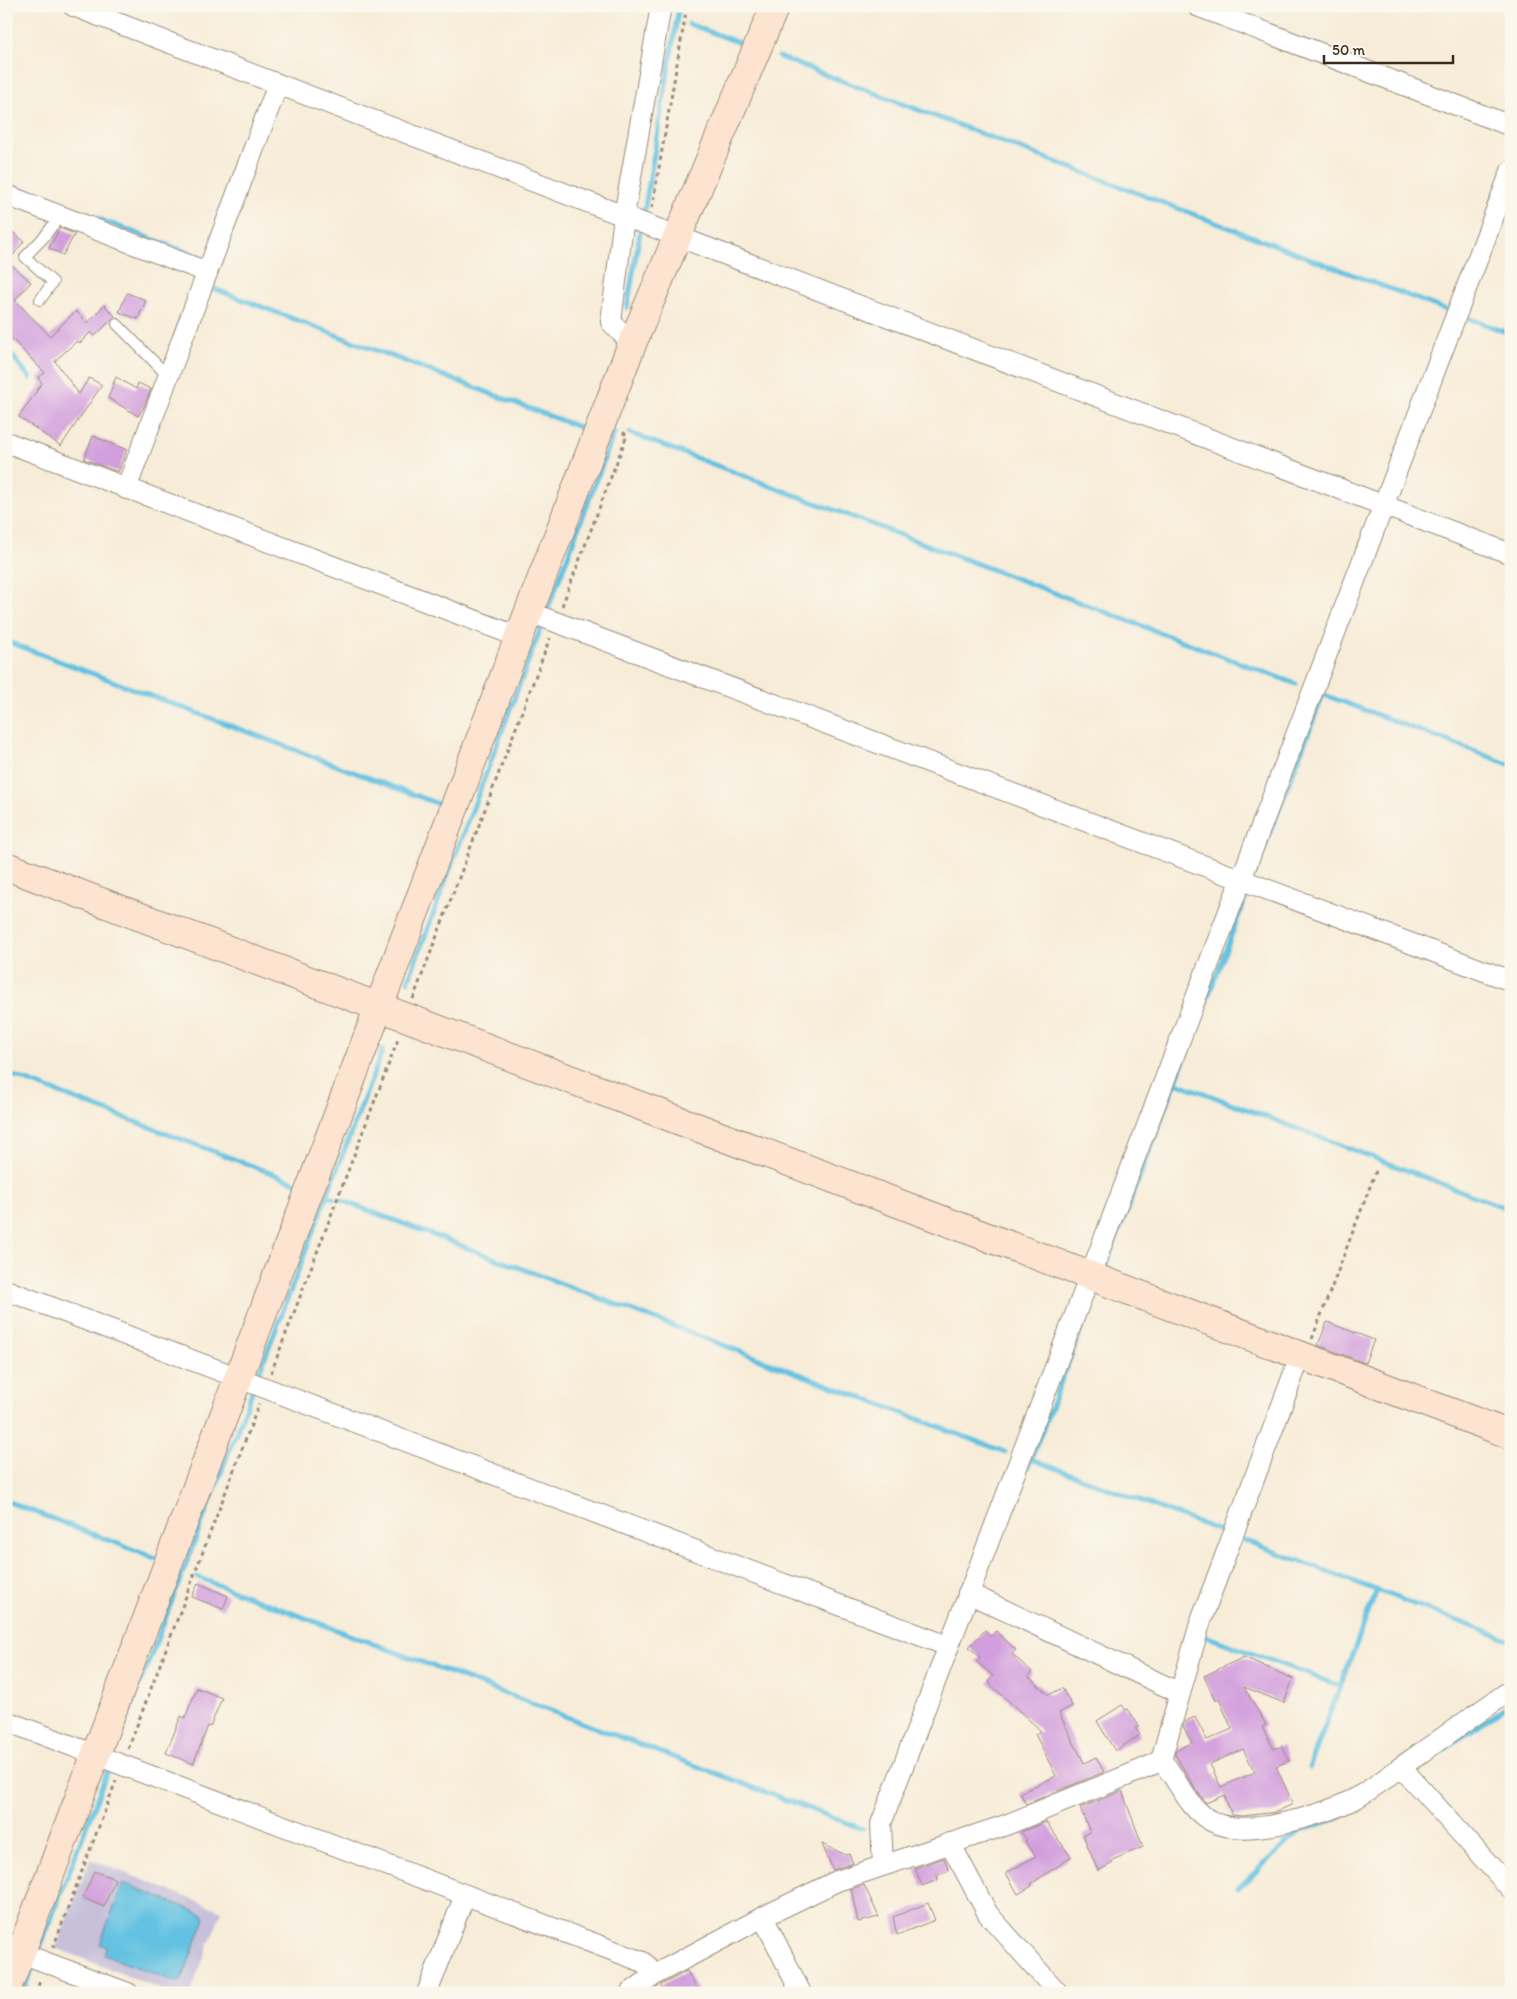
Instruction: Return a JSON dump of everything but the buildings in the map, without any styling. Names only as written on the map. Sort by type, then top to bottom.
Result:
[{"type":"street","points":[[73,6],[1511,554]]},
{"type":"street","points":[[632,344],[612,322],[639,222],[662,6]]},
{"type":"street","points":[[6,1991],[95,1754],[250,1383],[379,1008],[528,612],[632,344],[775,6]]},
{"type":"street","points":[[1197,6],[1511,126]]},
{"type":"street","points":[[126,489],[278,84]]},
{"type":"street","points":[[883,1865],[881,1824],[1241,880],[1382,504],[1511,171]]},
{"type":"street","points":[[6,195],[207,272]]},
{"type":"street","points":[[6,442],[519,637]]},
{"type":"street","points":[[528,612],[1511,982]]},
{"type":"street","points":[[6,866],[1511,1435]]},
{"type":"street","points":[[6,1290],[948,1646]]},
{"type":"street","points":[[630,1993],[656,1974],[763,1917],[837,1881],[1006,1825],[1161,1760],[1200,1620],[1302,1357]]},
{"type":"street","points":[[968,1593],[1180,1693]]},
{"type":"street","points":[[1161,1760],[1172,1772],[1192,1805],[1210,1821],[1225,1827],[1258,1827],[1311,1818],[1355,1799],[1511,1690]]},
{"type":"street","points":[[6,1720],[643,1962],[656,1974]]},
{"type":"street","points":[[1401,1767],[1511,1888]]},
{"type":"street","points":[[950,1843],[988,1914],[1058,1993]]},
{"type":"street","points":[[427,1993],[465,1895]]},
{"type":"street","points":[[763,1917],[801,1993]]},
{"type":"street","points":[[21,1953],[128,1993]]},
{"type":"lane","points":[[40,300],[52,282],[25,257],[60,216]]},
{"type":"lane","points":[[117,324],[168,376]]},
{"type":"path","points":[[639,222],[687,6]]},
{"type":"path","points":[[1302,1357],[1376,1171]]},
{"type":"shaded area","points":[[90,1859],[222,1911],[190,1993],[171,1993],[56,1948]]},
{"type":"water","points":[[123,1883],[202,1914],[205,1918],[182,1979],[176,1982],[104,1955],[107,1947],[100,1944]]},
{"type":"waterway","points":[[643,219],[679,6]]},
{"type":"waterway","points":[[689,24],[748,46]]},
{"type":"waterway","points":[[779,57],[1446,310]]},
{"type":"waterway","points":[[6,184],[200,257]]},
{"type":"waterway","points":[[627,308],[641,227]]},
{"type":"waterway","points":[[212,288],[584,429]]},
{"type":"waterway","points":[[1465,317],[1511,334]]},
{"type":"waterway","points":[[6,348],[30,378]]},
{"type":"waterway","points":[[548,609],[614,433]]},
{"type":"waterway","points":[[630,433],[1296,684]]},
{"type":"waterway","points":[[408,981],[543,622]]},
{"type":"waterway","points":[[6,641],[441,805]]},
{"type":"waterway","points":[[1322,694],[1511,765]]},
{"type":"waterway","points":[[1254,875],[1323,695]]},
{"type":"waterway","points":[[1105,1268],[1247,894]]},
{"type":"waterway","points":[[256,1381],[383,1049]]},
{"type":"waterway","points":[[6,1073],[300,1184]]},
{"type":"waterway","points":[[1175,1082],[1511,1210]]},
{"type":"waterway","points":[[324,1194],[334,1198]]},
{"type":"waterway","points":[[341,1200],[1005,1452]]},
{"type":"waterway","points":[[1028,1467],[1091,1304]]},
{"type":"waterway","points":[[121,1734],[253,1389]]},
{"type":"waterway","points":[[1031,1459],[1225,1533]]},
{"type":"waterway","points":[[6,1501],[155,1558]]},
{"type":"waterway","points":[[1241,1539],[1511,1641]]},
{"type":"waterway","points":[[197,1577],[863,1829]]},
{"type":"waterway","points":[[1309,1768],[1377,1590]]},
{"type":"waterway","points":[[1208,1637],[1340,1686]]},
{"type":"waterway","points":[[1437,1754],[1511,1703]]},
{"type":"waterway","points":[[40,1948],[109,1767]]},
{"type":"waterway","points":[[1238,1888],[1300,1831],[1339,1818],[1363,1805]]},
{"type":"waterway","points":[[6,1935],[11,1937]]},
{"type":"waterway","points":[[23,1993],[33,1966]]}]
